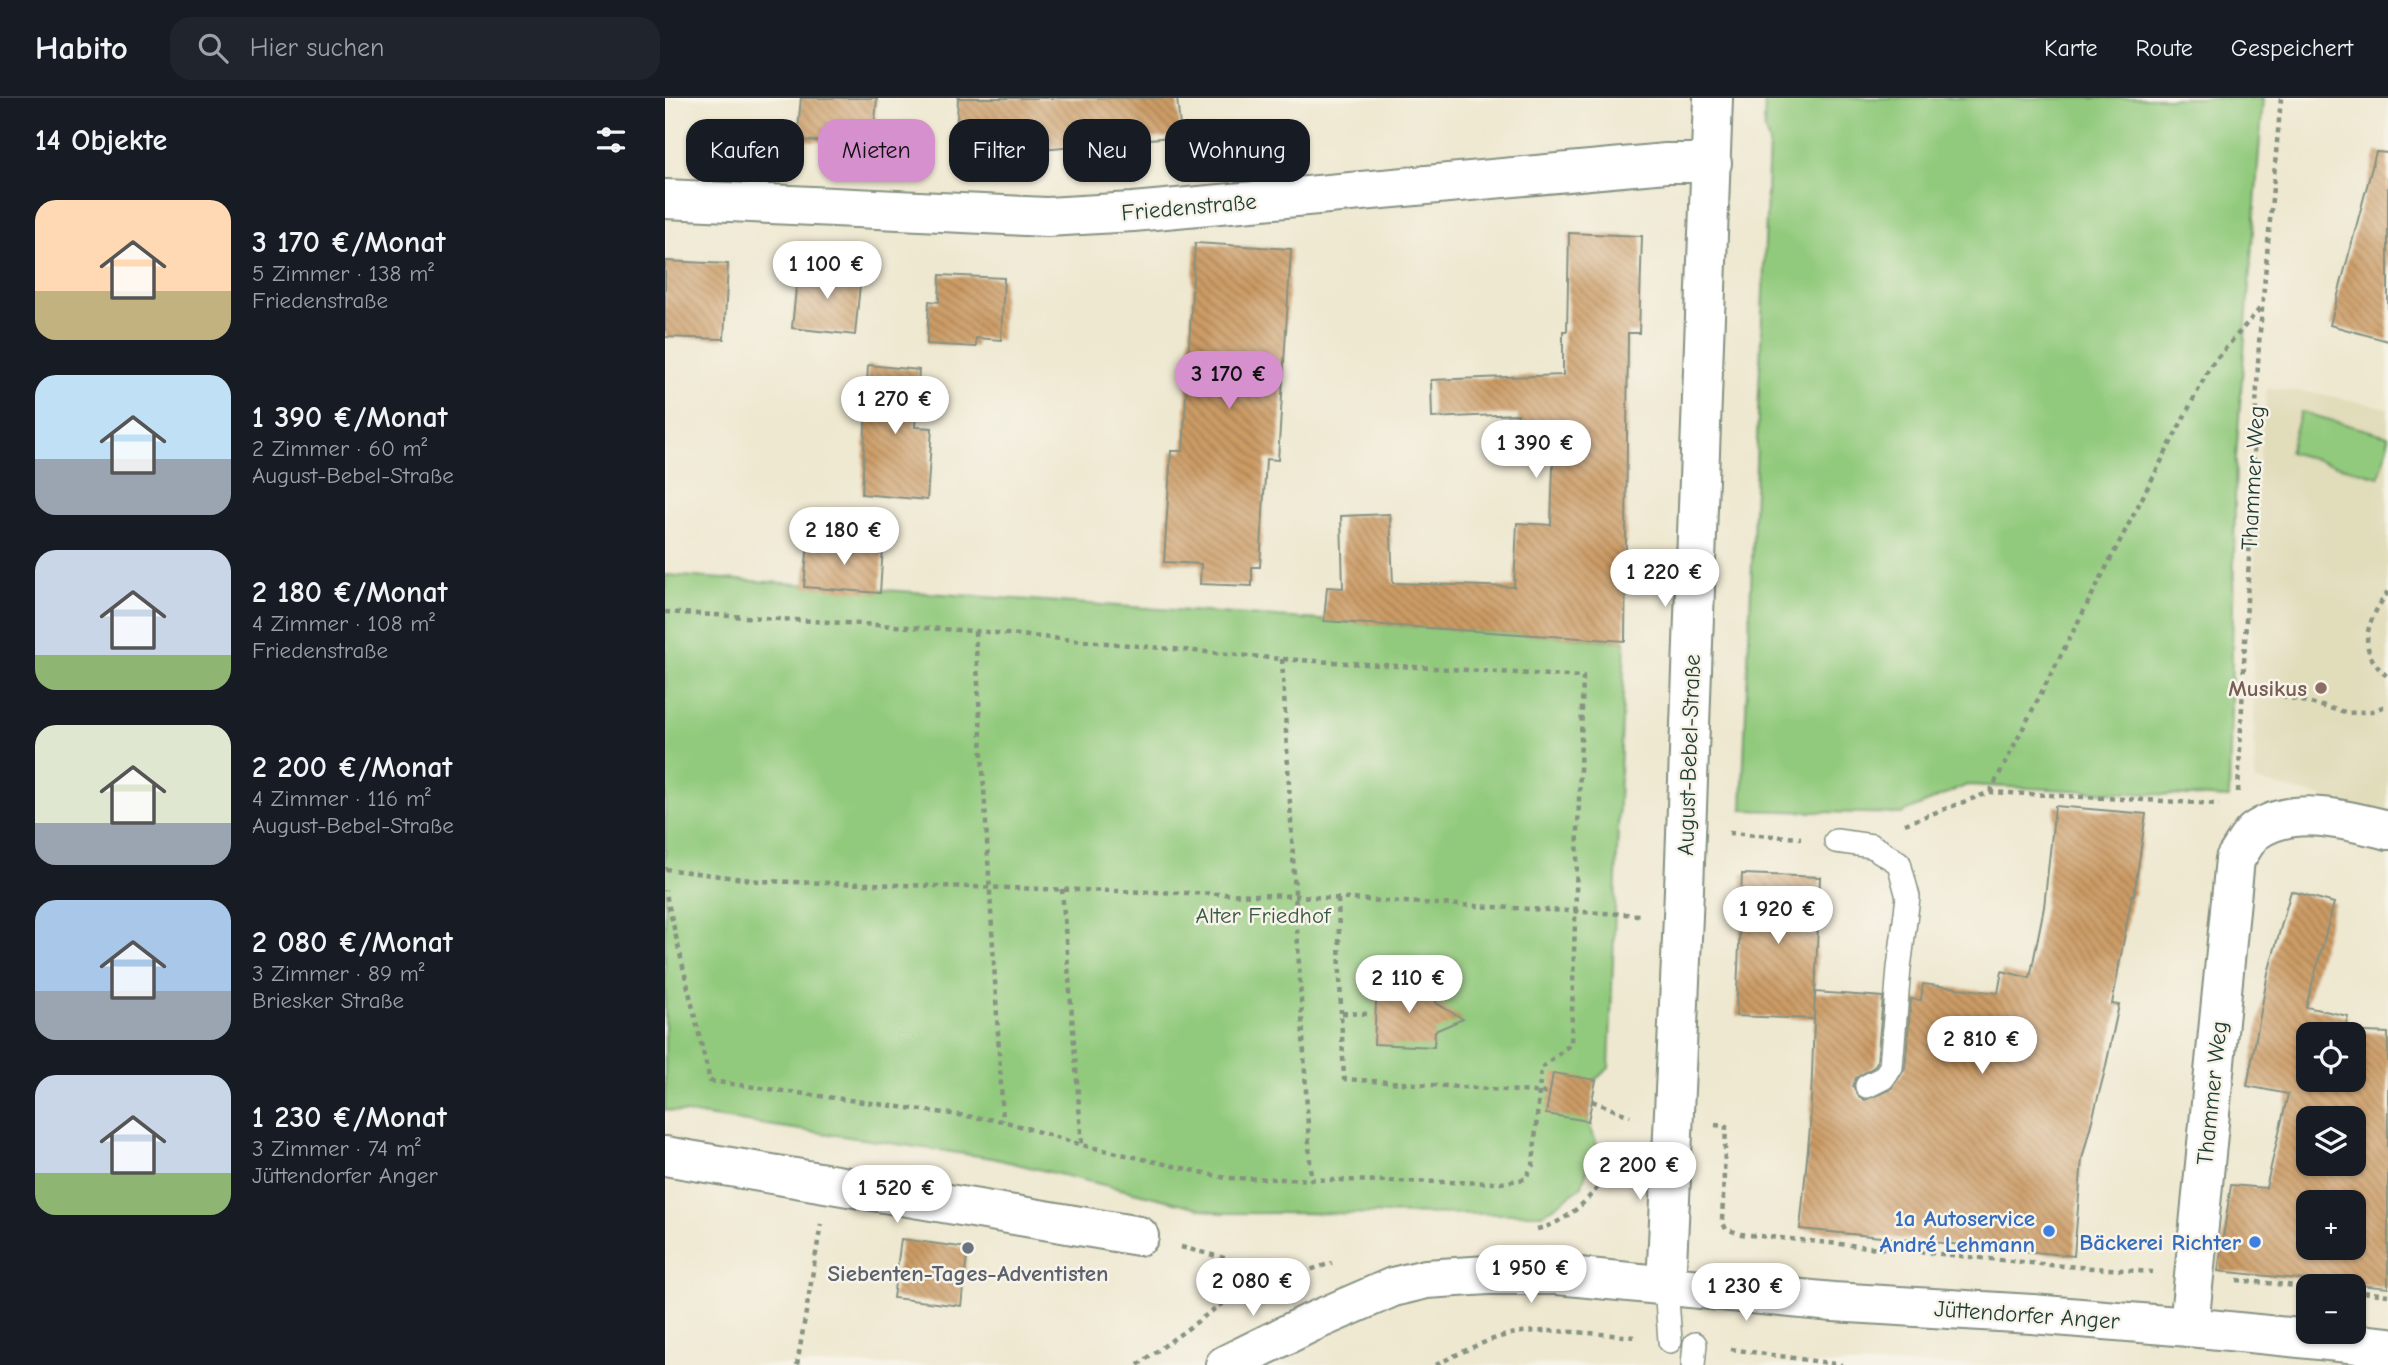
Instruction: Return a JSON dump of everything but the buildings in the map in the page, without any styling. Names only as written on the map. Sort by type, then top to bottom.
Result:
[{"type":"street","name":"August-Bebel-Straße","points":[[1666,1286],[1683,916],[1713,98]]},
{"type":"street","name":"Friedenstraße","points":[[665,199],[1047,217],[1133,212],[1643,165],[1711,163]]},
{"type":"street","points":[[2235,859],[2253,833],[2283,819],[2311,816],[2342,819],[2388,830]]},
{"type":"street","name":"Thammer Weg","points":[[2189,1327],[2235,859]]},
{"type":"street","points":[[665,1156],[1139,1236]]},
{"type":"street","name":"Jüttendorfer Anger","points":[[1226,1365],[1333,1312],[1393,1287],[1426,1279],[1488,1275],[1558,1275],[1832,1302],[2032,1314],[2388,1347]]},
{"type":"lane","points":[[1836,841],[1872,846],[1899,863],[1908,897],[1891,1067],[1883,1078],[1867,1086]]},
{"type":"lane","points":[[1666,1286],[1670,1341]]},
{"type":"path","name":"Thammer Weg","points":[[2235,859],[2263,305],[2281,98]]},
{"type":"path","points":[[2224,804],[1990,792],[2211,365],[2263,305]]},
{"type":"path","points":[[2388,592],[2373,618],[2367,644],[2369,656],[2388,677]]},
{"type":"path","points":[[665,612],[975,631],[1282,659],[1583,677],[1571,1044],[1541,1068],[1534,1165],[1524,1179],[1501,1183],[1226,1178],[1083,1144],[1003,1121],[710,1081],[665,890]]},
{"type":"path","points":[[975,631],[1003,1121]]},
{"type":"path","points":[[1282,659],[1311,1180]]},
{"type":"path","points":[[2243,686],[2349,713],[2372,712],[2388,705]]},
{"type":"path","points":[[665,869],[759,881],[1294,896],[1683,916]]},
{"type":"path","points":[[1062,889],[1083,1144]]},
{"type":"path","points":[[1338,899],[1344,1079],[1549,1093]]},
{"type":"path","points":[[1341,1013],[1367,1014]]},
{"type":"path","points":[[1673,1122],[1727,1126],[1722,1222],[1726,1229],[1741,1234],[2050,1265],[2194,1275],[2296,1286]]},
{"type":"path","points":[[1529,1231],[1551,1226],[1584,1203],[1632,1144]]},
{"type":"path","points":[[797,1365],[828,1184]]},
{"type":"path","points":[[1139,1236],[1244,1263],[1284,1279]]},
{"type":"path","points":[[1138,1365],[1220,1306],[1336,1261]]},
{"type":"path","points":[[2366,1292],[2388,1295]]},
{"type":"path","points":[[1436,1365],[1475,1346],[1520,1332],[1573,1332],[1670,1341]]},
{"type":"path","points":[[1694,1354],[1842,1365]]},
{"type":"shaded area","name":"Musikus","points":[[2267,388],[2315,393],[2388,408],[2388,813],[2255,781],[2252,595],[2259,464]]},
{"type":"green space","points":[[1765,98],[2263,98],[2236,458],[2229,798],[1967,785],[1901,814],[1742,810],[1769,143],[1764,128]]},
{"type":"green space","points":[[2301,412],[2388,436],[2388,446],[2379,477],[2289,452]]},
{"type":"green space","name":"Alter Friedhof","points":[[665,575],[1625,641],[1609,1068],[1595,1080],[1588,1121],[1596,1142],[1582,1186],[1544,1214],[1220,1213],[992,1158],[665,1110]]},
{"type":"place","name":"Musikus","points":[[2321,688]]},
{"type":"place","name":"1a Autoservice André Lehmann","points":[[2049,1231]]},
{"type":"place","name":"Bäckerei Richter","points":[[2255,1242]]},
{"type":"place","name":"Siebenten-Tages-Adventisten","points":[[968,1248]]}]
